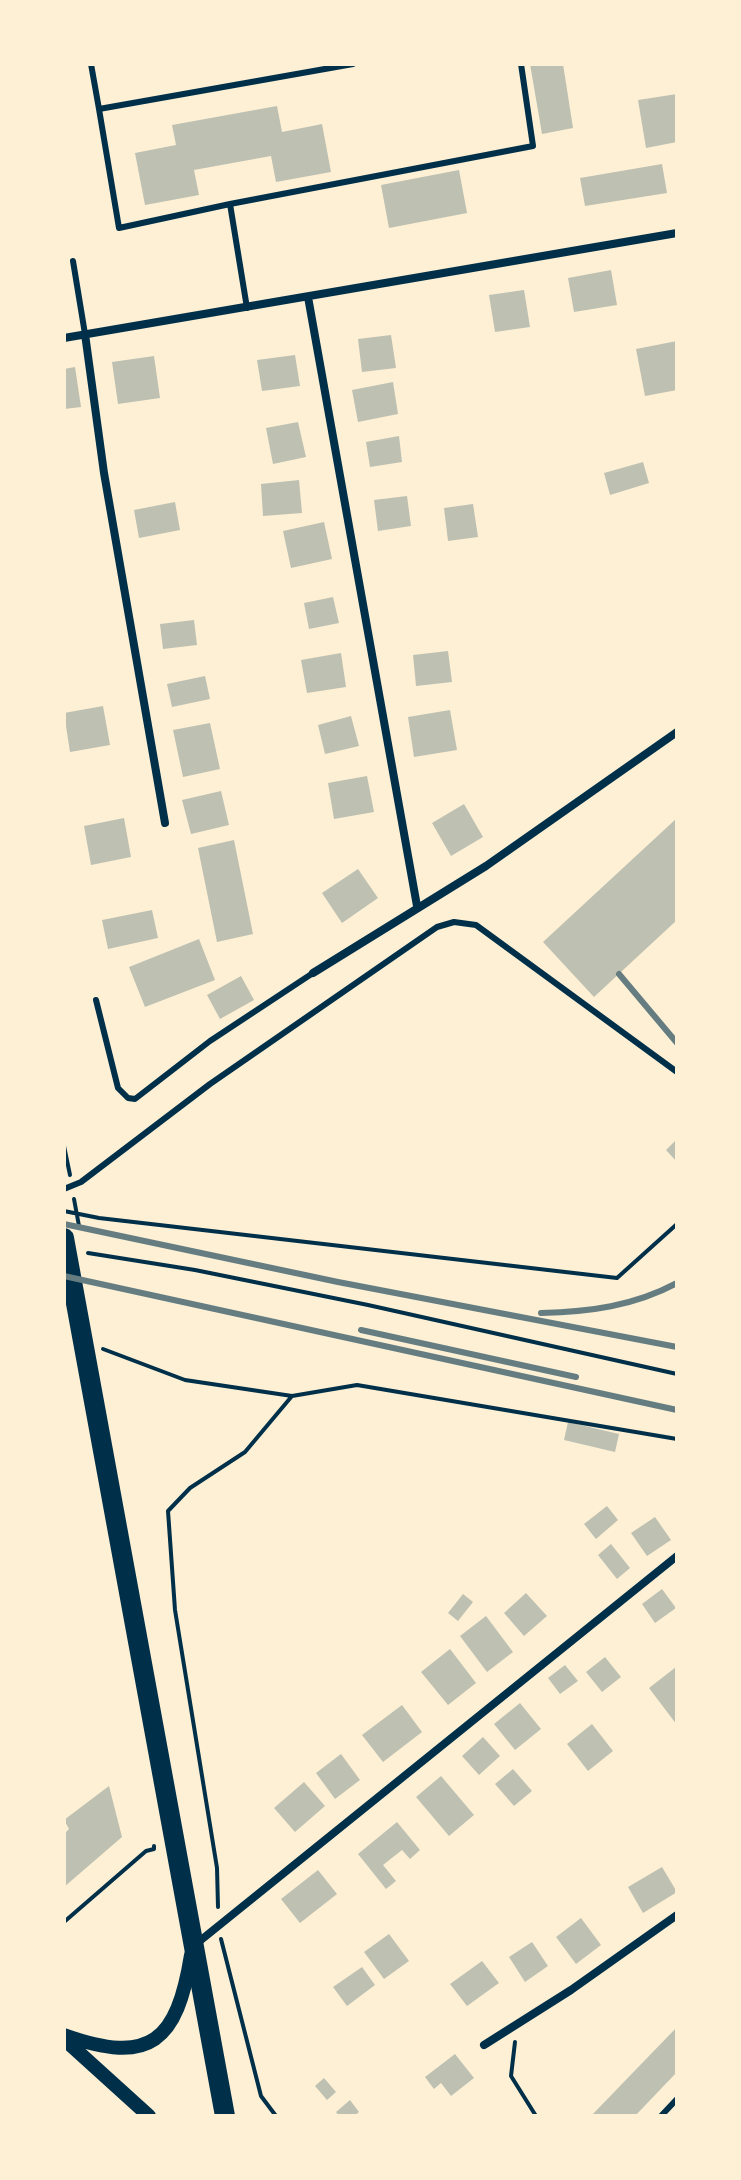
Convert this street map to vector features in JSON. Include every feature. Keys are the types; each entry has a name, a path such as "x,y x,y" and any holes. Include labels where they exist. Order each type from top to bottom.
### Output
{"main road":[{"path":"64,1238 225,2116"}],"street":[{"path":"64,338 677,233"},
{"path":"308,297 417,906"},
{"path":"85,334 104,473 165,823"},
{"path":"313,973 486,866 677,732"},
{"path":"64,2037 117,2049 149,2042 172,2025 185,1995 193,1947 677,1556"},
{"path":"484,2045 677,1915"},
{"path":"64,2037 149,2116"}],"lane":[{"path":"91,64 119,228 533,146 521,64"},
{"path":"99,109 353,64"},
{"path":"230,204 247,308"},
{"path":"73,261 85,334"},
{"path":"64,1189 81,1182 210,1084 424,935 454,922 476,925 677,1072"},
{"path":"96,1000 118,1088 128,1098 135,1099 210,1041 313,973"},
{"path":"661,2116 677,2099"}],"path":[{"path":"64,1211 99,1218 617,1278 677,1224"},
{"path":"102,1255 195,1270 368,1305 677,1374"},
{"path":"101,1348 185,1380 292,1396 357,1385 677,1439"},
{"path":"276,2116 261,2096 218,1926 217,1868 175,1610 168,1511 190,1488 245,1452 292,1396"},
{"path":"64,1922 146,1851 154,1849"},
{"path":"517,2024 511,2076 536,2116"}],"building":[{"path":"530,64 563,64 573,128 542,134"},
{"path":"677,94 677,142 646,148 638,100"},
{"path":"277,106 282,132 322,124 331,172 276,182 271,156 194,170 199,195 145,205 135,153 176,145 172,125"},
{"path":"662,164 667,193 585,206 580,178"},
{"path":"459,170 467,213 389,228 381,185"},
{"path":"611,270 617,305 574,312 568,278"},
{"path":"524,290 530,327 495,332 489,295"},
{"path":"391,335 396,368 362,372 358,339"},
{"path":"677,341 677,390 645,396 636,349"},
{"path":"295,355 300,386 262,391 257,360"},
{"path":"154,356 160,398 118,404 112,362"},
{"path":"75,367 81,407 64,409 64,369"},
{"path":"393,382 398,414 358,422 352,390"},
{"path":"298,422 306,457 273,464 266,428"},
{"path":"399,436 402,462 370,467 366,442"},
{"path":"643,462 649,483 610,495 604,473"},
{"path":"299,480 302,513 263,516 261,484"},
{"path":"407,496 411,526 378,531 374,500"},
{"path":"175,502 180,530 139,538 134,510"},
{"path":"473,504 478,537 448,541 444,508"},
{"path":"324,522 332,559 291,568 283,531"},
{"path":"333,597 339,623 309,629 304,603"},
{"path":"194,620 197,645 163,649 160,624"},
{"path":"448,651 452,682 416,686 413,655"},
{"path":"341,653 346,687 307,693 301,660"},
{"path":"205,676 210,699 172,707 167,684"},
{"path":"103,706 110,745 70,752 64,713"},
{"path":"450,710 457,750 414,757 408,717"},
{"path":"351,716 359,746 325,754 318,725"},
{"path":"210,723 220,769 183,777 173,730"},
{"path":"367,776 374,812 334,819 328,783"},
{"path":"221,791 229,825 191,834 182,800"},
{"path":"464,804 483,837 451,856 432,823"},
{"path":"124,818 131,857 91,865 84,826"},
{"path":"677,818 677,920 594,997 543,942"},
{"path":"234,840 253,934 217,942 198,848"},
{"path":"358,869 378,898 342,923 322,893"},
{"path":"152,910 158,938 108,949 102,920"},
{"path":"199,939 215,980 145,1007 129,967"},
{"path":"241,976 254,1000 220,1019 207,995"},
{"path":"677,1139 677,1162 666,1150"},
{"path":"568,1422 619,1434 615,1452 564,1440"},
{"path":"607,1506 618,1520 596,1539 584,1524"},
{"path":"655,1517 671,1540 647,1556 631,1533"},
{"path":"611,1544 630,1568 617,1579 598,1555"},
{"path":"662,1589 676,1608 655,1623 642,1604"},
{"path":"526,1593 547,1616 524,1636 504,1613"},
{"path":"463,1594 473,1602 458,1621 448,1613"},
{"path":"486,1616 513,1652 487,1672 460,1636"},
{"path":"450,1649 476,1683 448,1705 421,1672"},
{"path":"605,1657 621,1677 602,1692 586,1672"},
{"path":"565,1665 578,1681 560,1694 548,1678"},
{"path":"677,1669 677,1725 649,1688"},
{"path":"520,1703 541,1729 515,1750 494,1724"},
{"path":"402,1705 422,1732 383,1762 362,1735"},
{"path":"592,1724 613,1751 588,1771 567,1744"},
{"path":"483,1737 500,1756 479,1775 462,1756"},
{"path":"341,1754 360,1780 335,1799 316,1773"},
{"path":"513,1769 532,1791 514,1806 495,1784"},
{"path":"441,1776 474,1815 449,1836 416,1797"},
{"path":"304,1782 325,1806 295,1832 274,1808"},
{"path":"109,1786 122,1837 64,1887 64,1834 69,1829 64,1820"},
{"path":"397,1822 420,1850 410,1859 402,1850 383,1865 396,1881 386,1889 358,1854"},
{"path":"662,1867 677,1892 643,1913 628,1887"},
{"path":"318,1870 337,1894 300,1923 281,1899"},
{"path":"581,1918 601,1945 576,1964 556,1937"},
{"path":"389,1934 409,1961 384,1979 364,1952"},
{"path":"532,1942 548,1966 525,1982 509,1957"},
{"path":"482,1961 499,1983 467,2006 450,1984"},
{"path":"362,1967 375,1985 347,2006 333,1987"},
{"path":"677,2027 677,2072 635,2116 591,2116"},
{"path":"455,2054 474,2078 451,2096 441,2083 434,2089 425,2077"},
{"path":"324,2078 336,2092 327,2100 315,2086"},
{"path":"350,2100 359,2112 354,2116 339,2116 336,2112"}],"railway":[{"path":"619,974 677,1043"},
{"path":"64,1224 338,1282 677,1347"},
{"path":"64,1276 677,1410"},
{"path":"541,1313 611,1306 677,1283"},
{"path":"361,1330 576,1377"}]}
